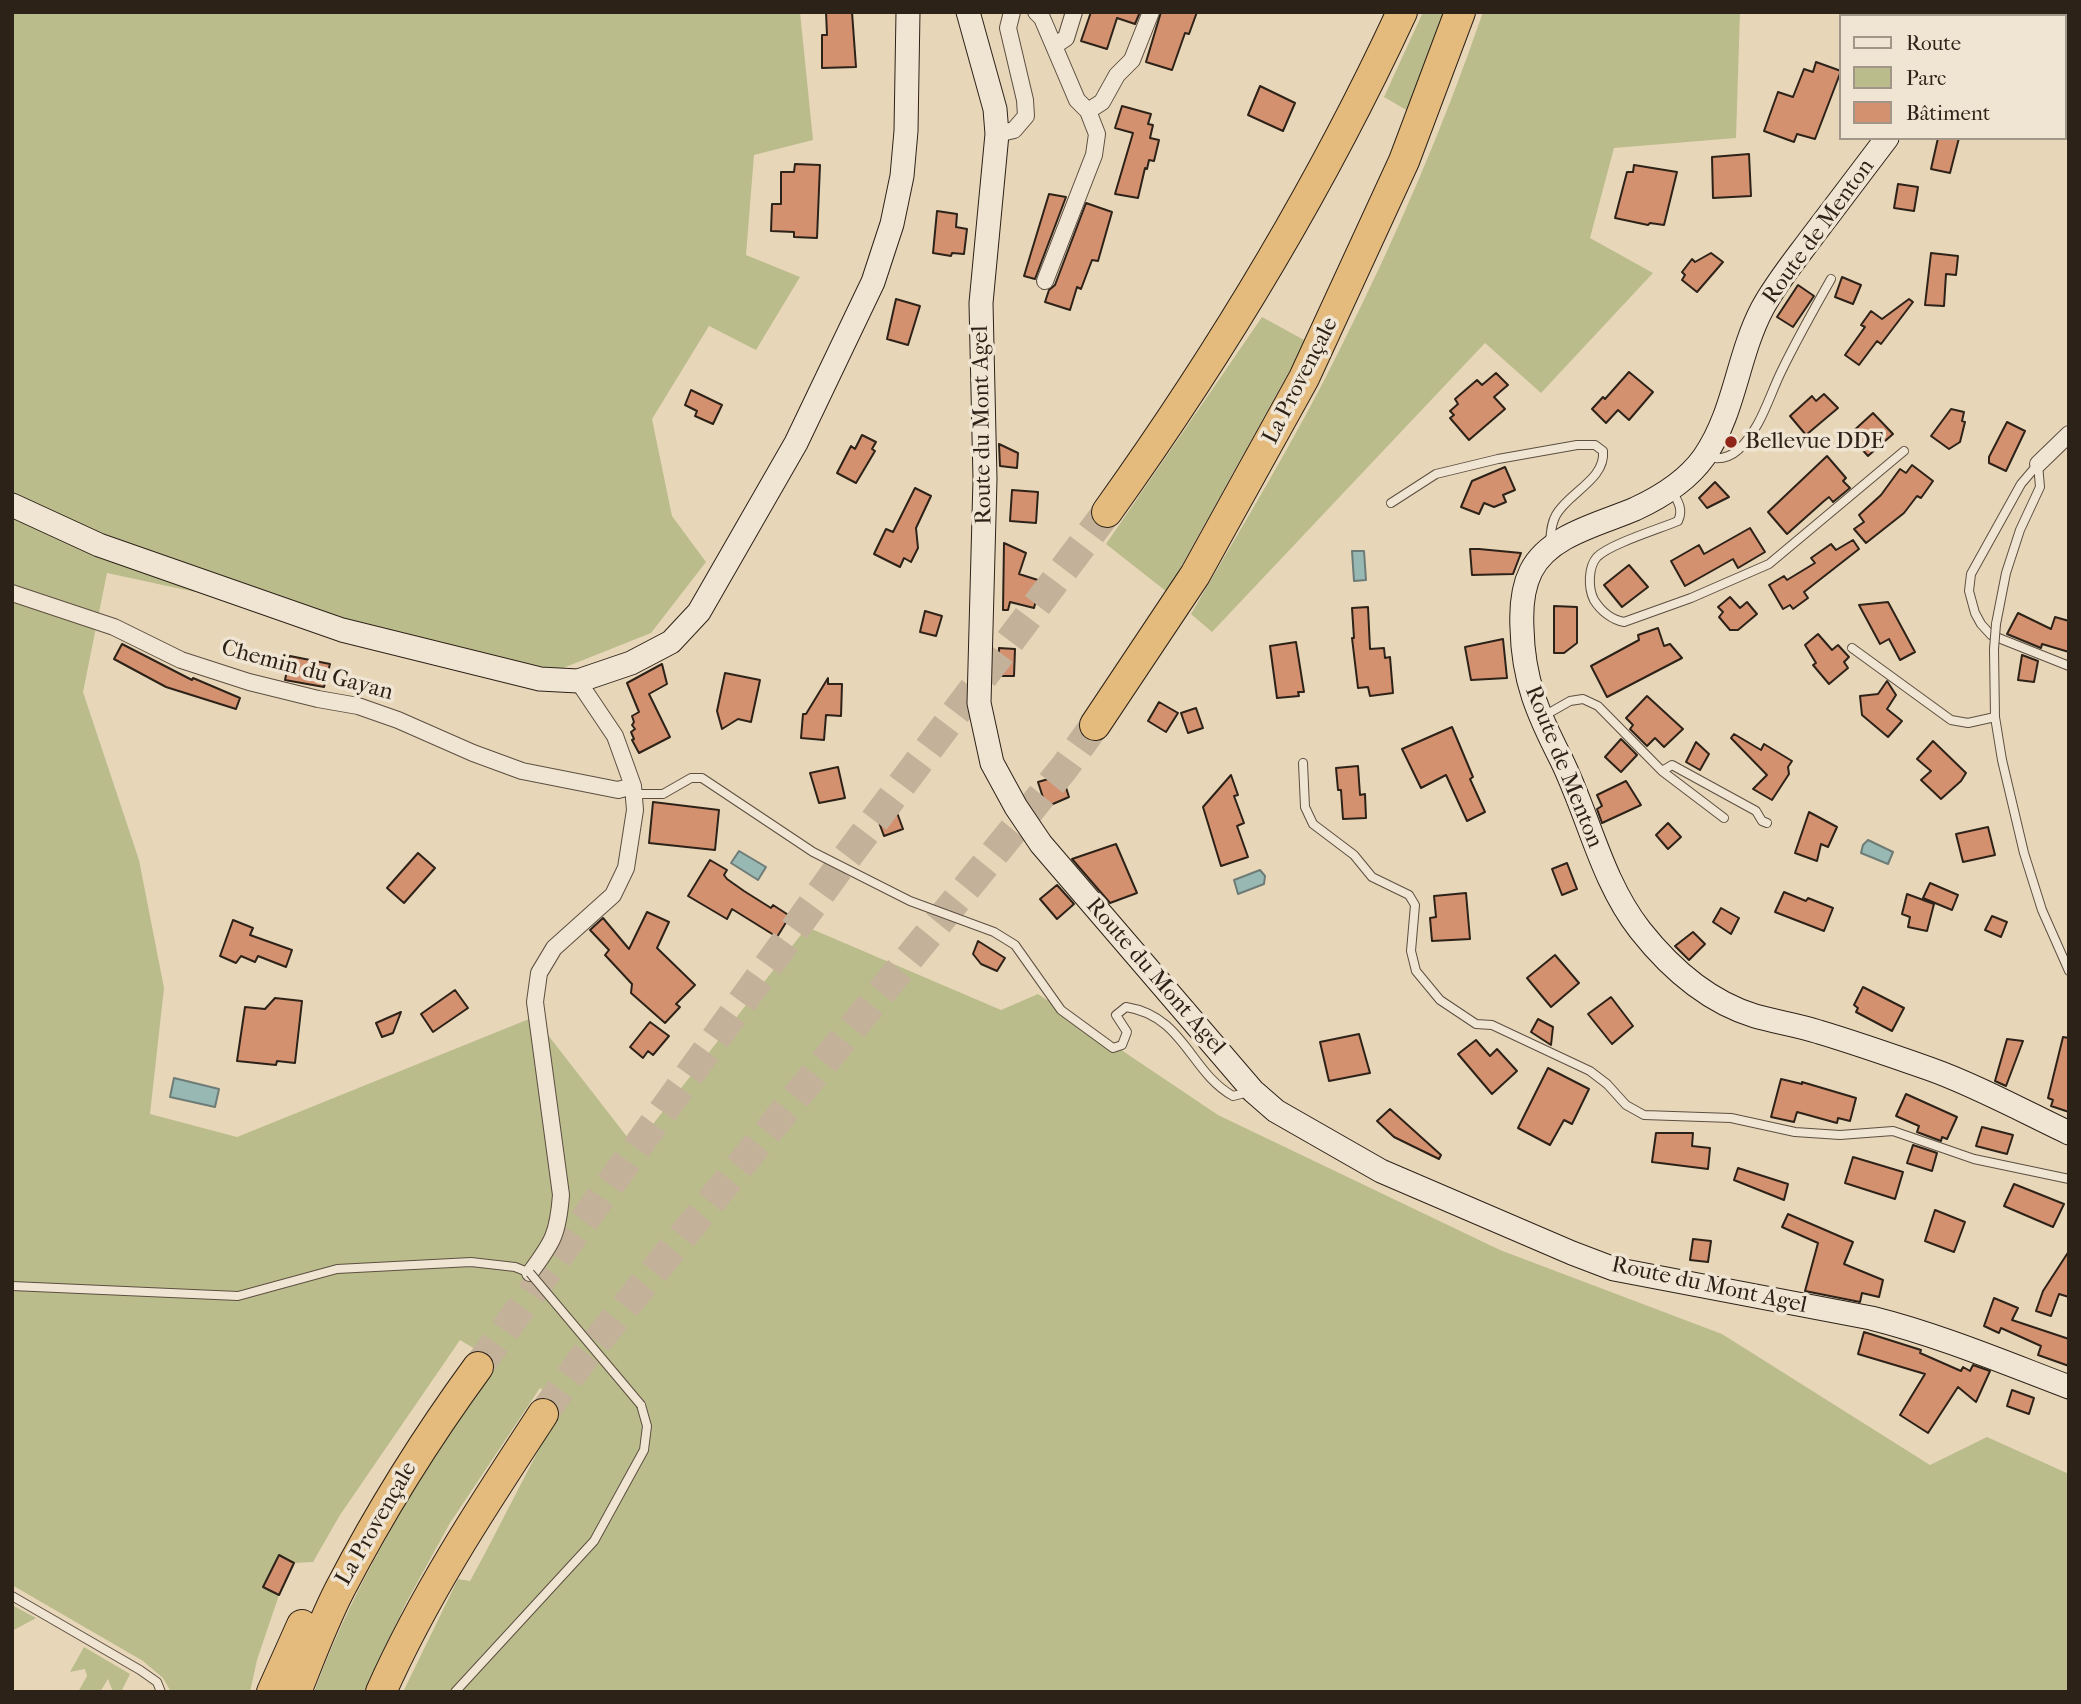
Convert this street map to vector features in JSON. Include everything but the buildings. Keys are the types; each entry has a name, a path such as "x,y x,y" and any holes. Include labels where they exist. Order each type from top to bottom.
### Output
{"highway":[{"path":"1107,512 1221,345 1273,258 1334,149 1402,12"},
{"name":"La Provençale","path":"1096,725 1195,575 1304,378 1404,161 1460,12"},
{"name":"La Provençale","path":"296,1692 339,1591 383,1511 437,1423 478,1367"},
{"path":"381,1692 442,1569 542,1414"},
{"path":"272,1692 306,1615 327,1577 349,1547 383,1511"}],"street":[{"path":"12,505 99,545 342,629 540,679 578,681 631,663 671,642 699,612 796,443 873,282 892,223 902,177 906,131 908,12"},
{"name":"Route du Mont Agel","path":"968,12 995,109 997,134 981,303 985,479 979,703 992,762 1016,807 1041,844 1253,1091 1276,1111 1381,1171 1614,1269 1871,1318 1948,1340 2069,1387"},
{"path":"997,134 1014,130 1026,116 1026,100 1007,27 1012,12"},
{"path":"1036,12 1042,18 1077,100 1088,111 1097,134 1094,155 1045,281"},
{"path":"1054,46 1066,38 1074,12"},
{"path":"1088,111 1102,102 1117,75 1132,60 1151,12"},
{"name":"Route de Menton","path":"1885,140 1775,286 1752,331 1722,427 1690,475 1639,507 1566,537 1550,548 1533,567 1524,587 1521,614 1522,657 1530,691 1570,779 1603,866 1620,901 1640,930 1684,976 1718,1001 1753,1015 1819,1031 1935,1071 2069,1133"},
{"path":"2038,464 2069,434"},
{"name":"Chemin du Gayan","path":"12,593 114,627 181,660 249,682 358,706 522,771 618,790 633,790"},
{"path":"530,1273 553,1243 559,1226 561,1195 535,1002 539,973 554,948 612,895 626,868 635,810 633,790 615,736 578,681"}],"lane":[{"path":"1705,456 1723,459 1736,452 1747,441 1761,419 1781,372 1830,279"},
{"path":"1391,503 1436,474 1498,459 1577,445 1595,445 1603,451 1604,459 1596,473 1557,513 1551,527 1550,548"},
{"path":"1671,489 1682,514 1678,521 1611,548 1599,555 1594,562 1590,588 1595,601 1614,620 1625,622 1769,564 1904,451"},
{"path":"2038,464 2040,487 2020,530 2006,573 1996,624 1995,717 2002,760 2024,853 2042,910 2069,971"},
{"path":"2038,464 2021,484 1971,574 1969,591 1975,613 1991,635 2069,666"},
{"path":"1852,648 1951,720 1968,723 1995,717"},
{"path":"1541,718 1570,701 1583,699 1598,706 1662,771 1724,818"},
{"path":"1303,763 1305,807 1313,824 1354,855 1372,877 1409,895 1415,905 1410,951 1416,971 1440,1000 1476,1024 1492,1025 1590,1071 1607,1084 1626,1105 1644,1115 1731,1118 1795,1132 1840,1135 1893,1130 1974,1159 2069,1179"},
{"path":"1662,771 1672,765 1756,811 1762,821 1767,823"},
{"path":"633,790 663,794 691,778 702,778 813,852 910,901 994,932 1015,945 1061,1010 1113,1048 1122,1045 1127,1032 1116,1015 1126,1007 1144,1010 1181,1038 1221,1089 1233,1096 1253,1091"},
{"path":"12,1286 238,1296 337,1269 471,1262 515,1267 530,1273 641,1405 648,1426 644,1450 594,1541 454,1692"},
{"path":"12,1596 140,1670 157,1682 162,1692"}],"green space":[{"path":"12,12 800,12 813,140 754,155 746,255 800,277 756,350 709,326 652,419 672,516 706,562 651,633 558,670 107,573 83,692 139,860 164,988 150,1114 237,1137 534,1017 635,1147 807,927 1001,1010 1038,994 1218,1115 1500,1250 1722,1334 1930,1465 1987,1437 2069,1474 2069,1692 403,1692 458,1579 470,1581 563,1406 540,1388 450,1523 406,1603 364,1692 314,1692 351,1605 373,1563 419,1481 495,1361 460,1340 340,1515 313,1562 294,1563 278,1556 263,1587 279,1595 257,1660 250,1692 171,1692 163,1678 143,1661 12,1585"},
{"path":"1423,12 1445,12 1408,111 1384,97"},
{"path":"1483,12 1740,12 1736,138 1614,148 1590,238 1653,273 1541,393 1485,343 1212,632 1191,614 1288,447 1362,304 1435,139"},
{"path":"1262,317 1306,341 1167,592 1106,544"},
{"path":"12,1605 36,1618 12,1631"},
{"path":"84,1647 130,1674 121,1692 113,1692 108,1679 100,1692 78,1692 87,1676 85,1669 70,1672"}],"water":[{"path":"1352,551 1364,551 1366,580 1354,581"},
{"path":"1868,840 1893,852 1888,864 1861,853"},
{"path":"739,851 766,867 758,880 731,863"},
{"path":"1260,870 1265,876 1264,884 1238,894 1234,880"},
{"path":"174,1078 219,1089 215,1107 170,1097"}],"tunnel":[{"path":"478,1367 841,865 1107,512"},
{"path":"543,1414 585,1356 1064,768 1095,725"}],"place":[{"name":"Bellevue DDE","path":"1731,442"}]}
